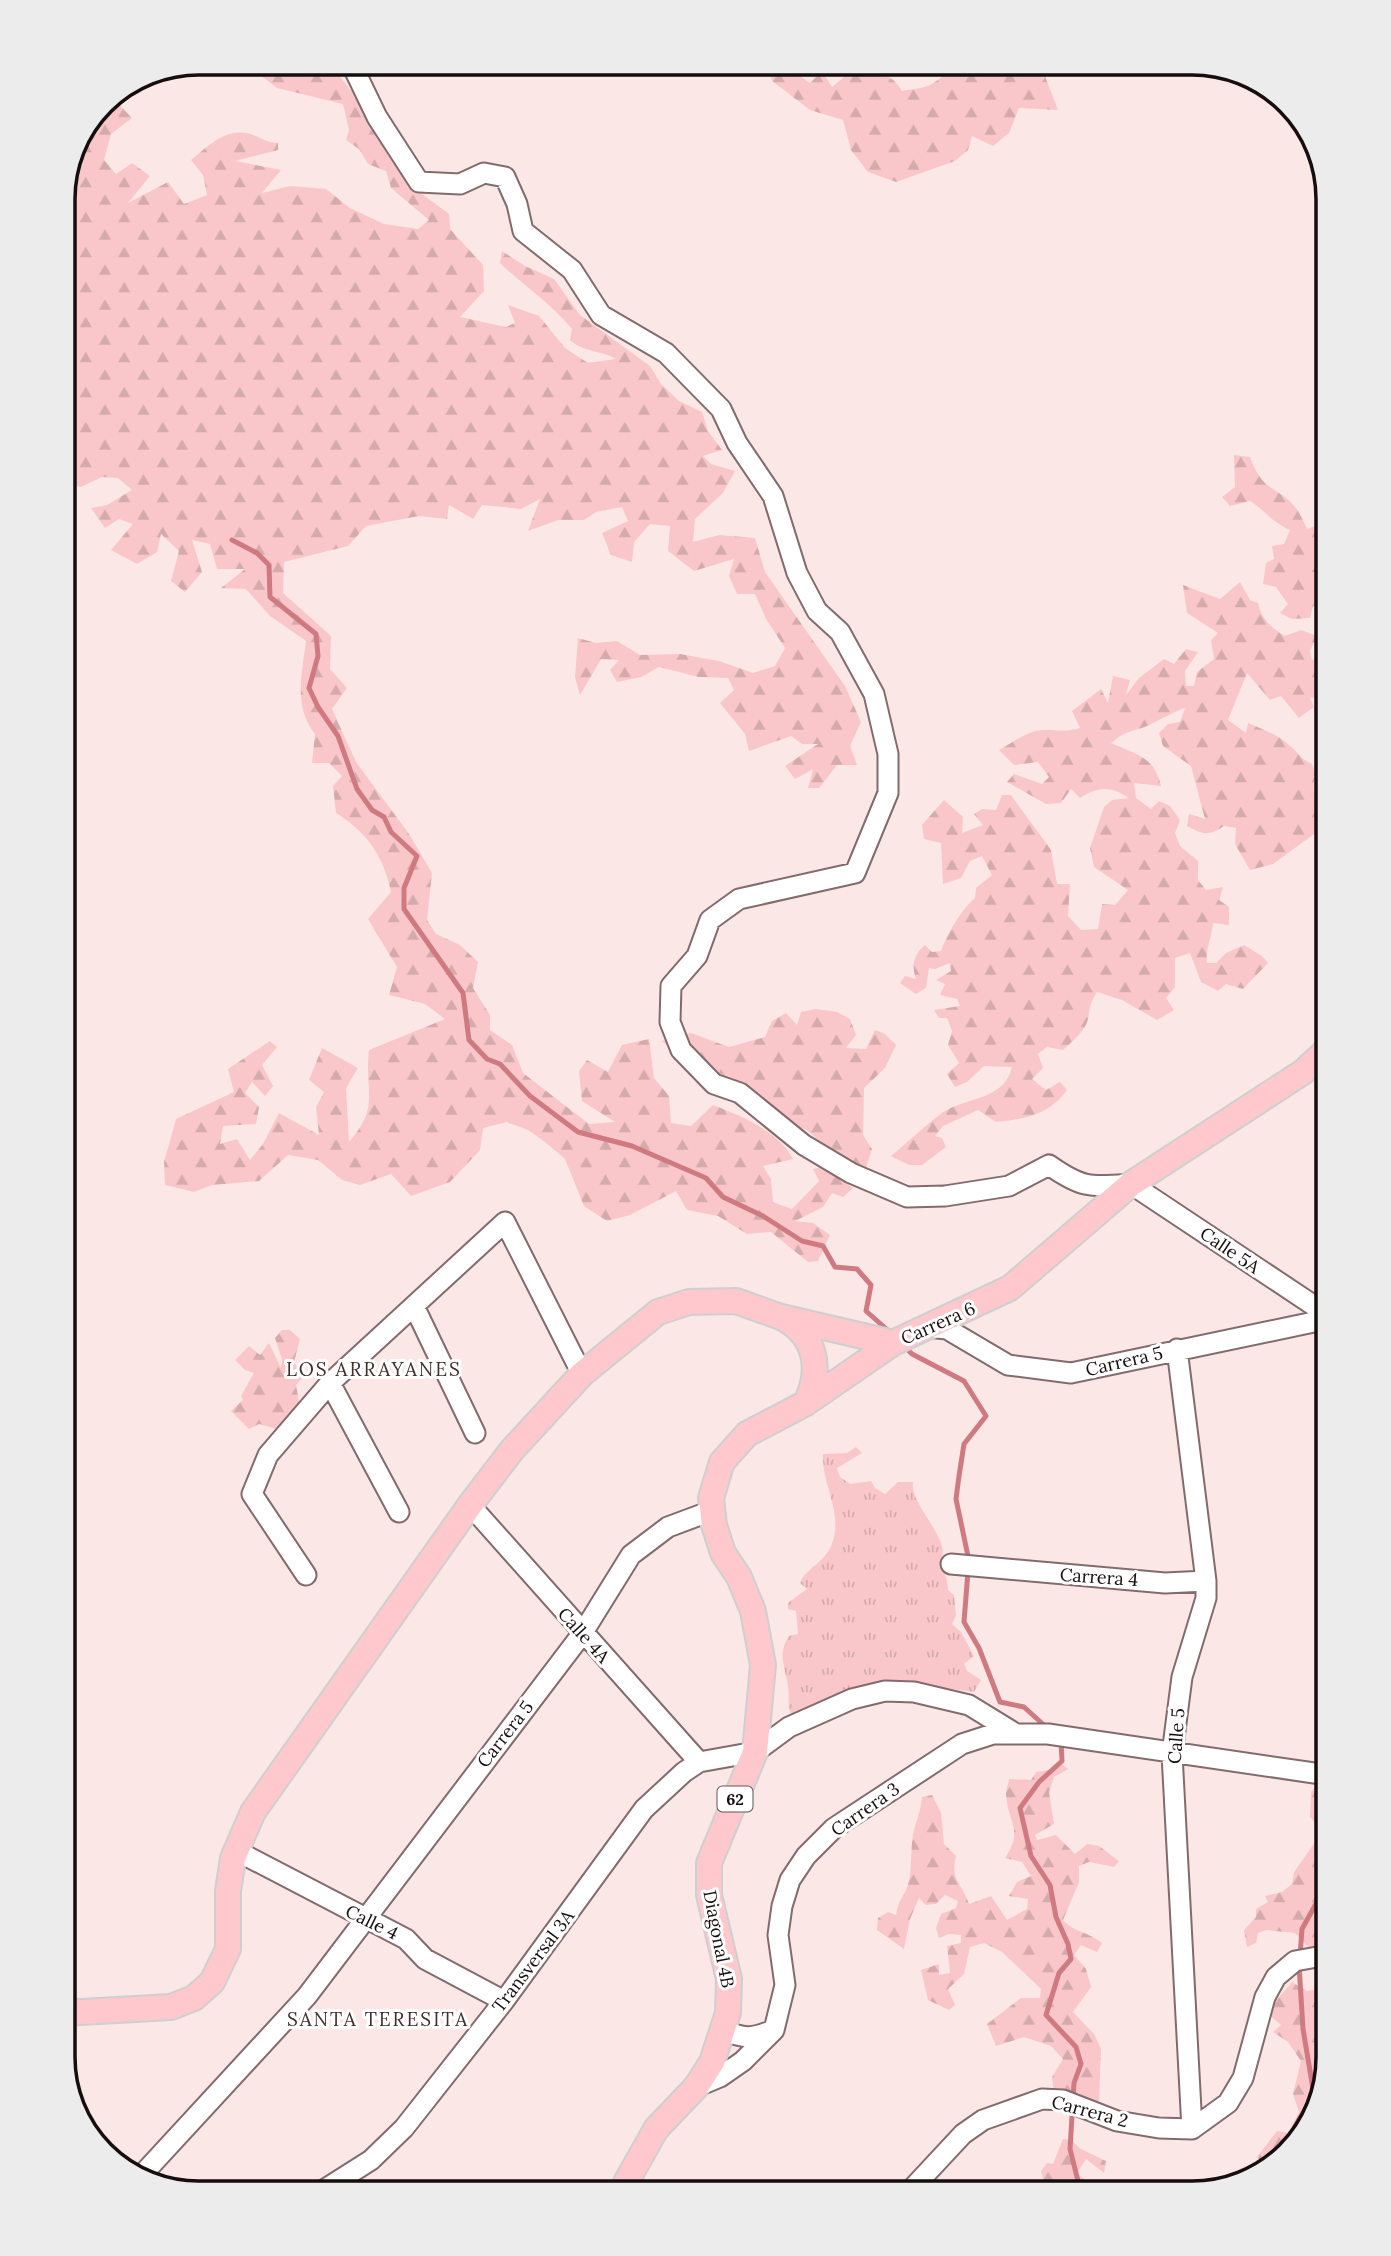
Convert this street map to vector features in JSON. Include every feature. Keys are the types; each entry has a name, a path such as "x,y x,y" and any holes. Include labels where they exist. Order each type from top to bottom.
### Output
{"main road":[{"name":"Carrera 6","path":"75,2012 171,2007 204,1991 219,1972 228,1949 228,1891 235,1850 253,1811 512,1450 582,1374 658,1312 704,1300 728,1300 752,1305 781,1317 893,1343 1010,1288 1131,1184 1303,1072 1316,1060"},
{"path":"781,1317 797,1327 813,1352 815,1380 806,1403"},
{"path":"806,1403 893,1343"},
{"name":"62","path":"711,1511 713,1486 729,1451 757,1427 806,1403"},
{"name":"Diagonal 4B","path":"696,2087 712,2062 725,2030 729,1979 709,1895 709,1863 755,1752 763,1683 758,1628 747,1593 720,1546 711,1511"},
{"name":"62","path":"627,2180 656,2129 696,2087"}],"street":[{"path":"357,75 377,117 419,183 460,184 484,173 505,177 517,204 523,231 572,270 601,315 666,353 721,409 737,443 773,496 797,573 817,611 840,632 874,694 888,754 888,793 855,873 738,899 710,920 696,956 671,986 670,1022 681,1050 714,1084 740,1093 804,1145 851,1172 907,1197 946,1196 1009,1186 1049,1165 1074,1182 1094,1187 1131,1184"},
{"name":"Calle 5A","path":"1131,1184 1316,1309"},
{"path":"306,1575 252,1494 268,1455 330,1383 505,1222 582,1374"},
{"path":"414,1306 475,1433"},
{"name":"Carrera 5","path":"927,1327 947,1329 1008,1365 1071,1373 1316,1320"},
{"name":"Calle 5","path":"1177,1349 1206,1581 1206,1598 1182,1677 1172,1755 1192,2129"},
{"path":"330,1383 399,1512"},
{"name":"Calle 4A","path":"470,1505 582,1634 699,1762"},
{"name":"Carrera 5","path":"147,2169 307,1996 582,1634 636,1550 668,1527 711,1511"},
{"name":"Carrera 4","path":"951,1564 1165,1583 1206,1581"},
{"path":"755,1752 789,1727 852,1699 884,1691 914,1692 969,1705 1013,1732"},
{"name":"Carrera 3","path":"774,2030 785,1984 778,1935 782,1906 790,1880 806,1856 834,1828 948,1751 977,1737 1013,1732 1048,1734 1172,1755 1316,1773"},
{"name":"Transversal 3A","path":"339,2180 371,2160 404,2128 504,2001 644,1809 669,1782 699,1762 755,1752"},
{"name":"Calle 4","path":"235,1850 363,1919 406,1939 425,1959 504,2001"},
{"path":"1192,2129 1228,2103 1243,2078 1265,1997 1282,1971 1294,1961 1316,1956"},
{"path":"725,2030 740,2038 774,2030"},
{"path":"696,2087 732,2069 755,2051 774,2030"},
{"name":"Carrera 2","path":"919,2181 963,2134 983,2120 1030,2102 1063,2100 1117,2121 1159,2128 1192,2129"}],"green space":[{"path":"260,75 339,75 361,103 414,188 449,214 450,229 483,265 484,291 460,317 506,327 515,323 508,305 539,316 565,348 588,363 616,359 580,347 570,340 572,329 564,320 500,263 502,251 525,266 554,279 580,315 650,366 661,384 679,401 702,412 708,431 722,450 703,456 711,464 735,471 723,493 695,519 693,542 719,535 755,538 765,572 845,686 861,722 850,746 857,765 837,765 819,788 808,788 813,769 795,779 785,766 818,744 802,744 791,736 749,751 745,734 720,703 734,690 728,678 699,677 659,667 641,677 617,682 610,670 619,660 601,659 580,695 575,677 578,638 596,643 617,641 640,655 680,654 719,661 753,673 775,666 785,648 766,619 755,594 737,594 729,576 734,559 694,571 668,551 670,526 650,524 634,542 632,562 611,555 602,533 628,521 622,507 596,512 584,520 558,520 528,531 540,499 521,509 482,505 473,519 449,505 447,519 419,516 366,526 348,546 284,562 283,593 331,636 330,669 347,688 332,709 356,762 409,834 432,873 427,920 436,934 460,945 478,962 473,988 490,1015 490,1030 512,1045 523,1073 589,1124 615,1122 582,1101 579,1071 587,1060 608,1072 622,1045 649,1039 654,1078 669,1096 671,1123 691,1126 713,1105 758,1126 786,1149 793,1159 763,1166 771,1179 773,1202 792,1209 819,1181 813,1169 822,1167 853,1188 843,1197 832,1193 823,1207 795,1221 813,1223 830,1235 818,1261 808,1262 771,1232 747,1234 718,1216 687,1210 676,1191 630,1215 607,1221 584,1206 565,1159 528,1130 507,1122 483,1128 480,1150 450,1182 411,1196 391,1174 360,1185 342,1180 318,1160 288,1155 259,1181 212,1185 194,1192 165,1185 164,1162 176,1119 234,1092 228,1069 270,1041 277,1047 262,1065 273,1086 265,1096 252,1082 245,1093 259,1107 256,1124 223,1126 220,1144 237,1139 250,1160 263,1144 279,1113 319,1135 316,1107 324,1092 309,1080 322,1048 358,1068 346,1088 349,1142 359,1129 368,1108 369,1050 445,1019 425,1004 389,995 397,967 368,919 391,892 388,879 379,857 365,837 336,813 333,786 342,776 329,763 312,763 315,734 308,723 301,701 306,641 270,616 246,589 221,588 245,569 217,569 210,544 192,540 202,572 185,592 171,581 179,551 161,534 157,552 137,564 111,550 133,524 119,519 105,528 91,508 107,505 132,490 118,478 102,477 81,487 76,486 76,183 88,144 101,124 119,105 132,118 111,134 104,160 116,174 132,163 150,176 128,203 168,182 184,204 207,195 203,175 191,160 216,140 238,132 278,143 278,150 235,161 281,170 262,193 290,186 326,189 350,208 384,224 418,229 429,220 391,188 386,171 368,164 359,149 346,140 349,130 343,104 277,88"},
{"path":"771,76 799,76 810,83 817,76 825,76 832,87 843,76 886,76 895,81 902,91 930,85 942,76 1045,76 1058,110 1019,108 1009,133 993,146 972,136 968,150 955,161 896,182 868,172 851,150 843,120 810,110 772,81"},
{"path":"1234,455 1250,457 1260,477 1296,508 1307,529 1316,526 1316,606 1313,606 1310,618 1292,619 1280,613 1288,604 1276,587 1263,584 1266,563 1274,559 1272,546 1284,544 1290,530 1250,501 1230,506 1222,497 1235,487"},
{"path":"1240,582 1250,600 1258,603 1264,618 1275,630 1285,636 1301,630 1316,636 1310,651 1312,660 1316,659 1316,698 1310,698 1314,707 1299,718 1281,696 1270,700 1247,673 1228,720 1246,733 1248,723 1276,735 1312,764 1316,774 1316,833 1273,864 1250,870 1235,844 1236,828 1224,826 1206,833 1187,826 1189,814 1205,819 1191,766 1163,746 1159,733 1168,724 1180,722 1185,708 1123,735 1111,743 1143,758 1154,768 1161,786 1134,783 1136,798 1151,809 1159,801 1170,806 1180,820 1175,833 1180,846 1198,861 1198,880 1206,890 1223,887 1219,900 1229,907 1229,925 1213,923 1207,963 1216,963 1226,953 1244,945 1268,963 1243,989 1226,984 1218,991 1201,982 1190,953 1175,958 1175,987 1166,998 1174,1010 1157,1020 1122,1000 1097,992 1091,1003 1087,1023 1078,1036 1063,1050 1047,1047 1038,1054 1043,1068 1032,1079 1046,1090 1060,1082 1067,1090 1052,1105 1036,1114 996,1122 978,1110 943,1126 935,1136 942,1138 946,1147 922,1165 909,1165 891,1156 942,1113 993,1092 1008,1078 1012,1067 984,1066 967,1082 955,1087 947,1074 959,1063 948,1045 952,1031 947,1018 939,1018 934,1010 960,1006 957,999 940,995 945,984 936,980 951,971 950,963 935,969 929,968 926,988 916,994 900,983 905,976 916,979 915,960 925,945 932,952 941,951 955,922 975,898 976,888 992,875 982,856 970,861 961,878 943,884 941,843 924,839 922,825 944,800 963,817 962,833 983,825 974,814 982,809 996,810 1002,795 1011,795 1051,850 1057,884 1070,884 1068,916 1081,930 1098,929 1102,904 1115,905 1128,890 1094,867 1090,848 1104,807 1112,800 1129,798 1116,791 1104,789 1080,798 1071,789 1061,803 1046,804 1007,782 1014,774 1042,784 1049,777 1038,762 1014,765 999,750 1040,730 1080,728 1072,711 1101,689 1108,703 1113,676 1130,680 1126,695 1139,678 1164,659 1174,664 1186,649 1198,652 1185,671 1186,686 1194,686 1197,672 1214,659 1211,640 1218,633 1187,613 1183,585 1220,599"},
{"path":"816,1009 837,1012 850,1019 856,1035 846,1048 866,1049 875,1030 885,1034 896,1045 885,1068 864,1088 863,1135 872,1149 866,1168 852,1170 807,1130 792,1125 680,1057 662,1041 691,1033 729,1047 765,1037 772,1021 786,1013 797,1025 801,1012"},
{"path":"282,1330 290,1330 300,1339 294,1362 303,1377 296,1385 301,1413 280,1430 259,1424 249,1429 231,1411 243,1400 241,1396 254,1373 245,1370 235,1360 249,1346 260,1355 269,1343 281,1368 282,1360 275,1338"},
{"path":"856,1447 862,1453 837,1468 840,1477 850,1484 871,1481 875,1488 885,1494 898,1482 913,1482 915,1497 942,1546 942,1563 948,1590 954,1595 956,1616 952,1624 961,1632 974,1656 964,1664 967,1671 981,1680 974,1692 899,1682 794,1720 789,1707 783,1649 789,1636 798,1634 796,1611 788,1609 788,1603 807,1589 800,1583 806,1573 828,1552 835,1534 834,1511 825,1477 823,1454 847,1453"},
{"path":"1062,1764 1068,1769 1054,1777 1049,1792 1054,1824 1035,1835 1037,1840 1056,1835 1075,1854 1087,1844 1099,1846 1119,1861 1114,1867 1089,1862 1079,1866 1079,1882 1063,1920 1072,1928 1102,1943 1097,1952 1081,1945 1074,1955 1086,1969 1091,1987 1073,2012 1094,2034 1101,2049 1099,2103 1072,2098 1067,2091 1054,2094 1052,2077 1063,2059 1051,2046 1024,2037 996,2046 987,2024 1021,1998 1040,1998 1041,1989 1002,1952 984,1943 970,1947 964,1974 948,1989 955,2005 949,2010 928,2000 921,1970 939,1964 939,1975 950,1973 947,1946 961,1943 961,1935 949,1934 939,1938 936,1928 941,1914 956,1908 958,1901 945,1895 936,1904 926,1905 919,1898 910,1919 904,1949 877,1930 878,1918 888,1912 896,1915 908,1884 913,1835 922,1797 932,1795 941,1813 944,1844 956,1856 956,1877 969,1904 991,1896 1007,1920 1027,1909 1028,1899 1009,1896 1017,1882 1031,1876 1022,1862 1005,1858 1011,1848 1014,1833 1007,1805 1009,1779 1031,1780 1036,1772 1056,1769"},
{"path":"1316,1786 1316,1823 1310,1817 1311,1792"},
{"path":"1316,1841 1316,1947 1310,1949 1295,1933 1266,1930 1258,1933 1256,1943 1247,1947 1244,1930 1256,1917 1256,1909 1268,1902 1265,1896 1282,1892 1292,1884 1294,1872"},
{"path":"1292,1982 1307,1991 1316,1989 1315,2073 1309,2097 1295,2126 1285,2138 1273,2150 1260,2161 1257,2157 1277,2131 1289,2133 1299,2112 1293,2094 1301,2061 1288,2042 1273,2032 1281,2025 1269,2015 1274,2003"},
{"path":"1063,2139 1072,2140 1079,2148 1106,2161 1104,2173 1086,2159 1077,2173 1086,2181 1044,2181 1041,2171 1047,2163 1053,2164"}],"waterway":[{"path":"232,540 257,553 269,565 270,597 316,634 318,656 309,688 318,707 338,736 357,789 372,810 384,817 391,832 417,856 404,888 404,909 463,993 469,1040 487,1059 500,1064 530,1096 578,1132 632,1146 706,1178 723,1197 763,1216 802,1241 823,1246 835,1267 857,1269 871,1285 866,1311 892,1334"},
{"path":"904,1346 912,1354 964,1381 986,1416 964,1444 956,1499 969,1561"},
{"path":"968,1571 964,1622 979,1648 1000,1702 1024,1707 1046,1727"},
{"path":"1061,1741 1062,1761 1039,1782 1020,1808 1031,1856 1050,1885 1056,1917 1068,1944 1071,1959 1059,1973 1046,2015 1076,2047 1081,2064 1074,2083 1070,2149 1078,2181"},
{"path":"1300,1956 1302,1929 1316,1904"},
{"path":"1299,1965 1303,2029 1312,2084"}],"district":[{"name":"LOS ARRAYANES","path":"374,1369"},
{"name":"SANTA TERESITA","path":"378,2019"}]}
